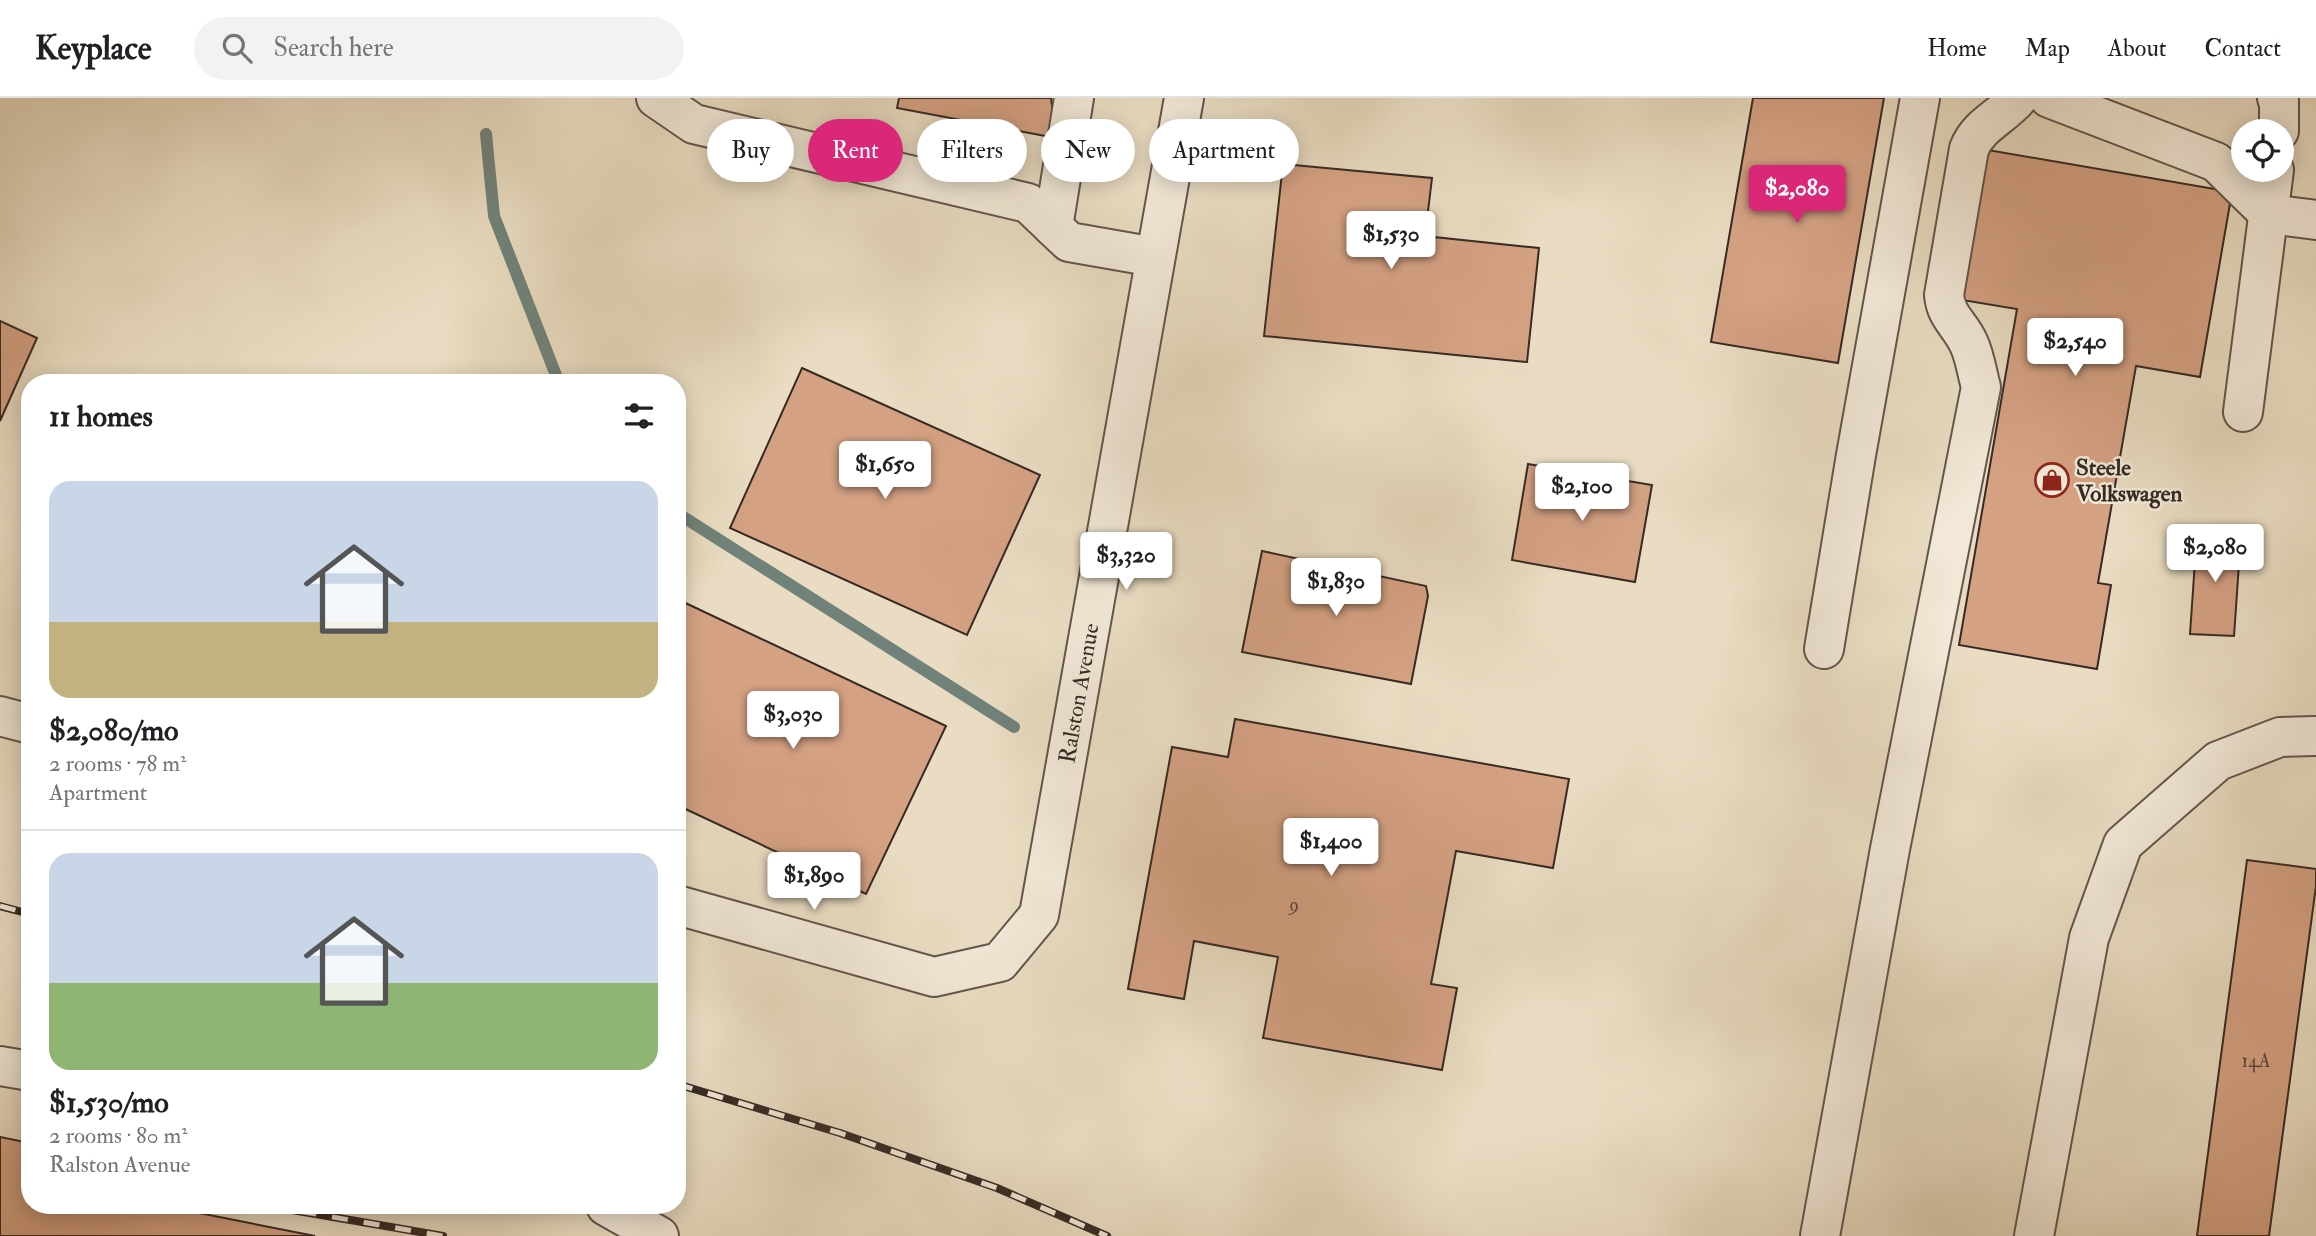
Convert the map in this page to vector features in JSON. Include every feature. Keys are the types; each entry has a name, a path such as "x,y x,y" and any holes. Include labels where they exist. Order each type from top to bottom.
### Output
{"street":[{"path":"656,98 694,124 1028,203 1069,242 1155,257"},
{"path":"1053,227 1074,98"},
{"name":"Ralston Avenue","path":"686,908 934,977 1000,962 1039,915 1184,98"},
{"path":"1824,649 1920,98"},
{"path":"1820,1236 1890,849 1980,387 1971,347 1964,333 1945,309 1944,295 1969,149 1975,135 2006,112 2018,98"},
{"path":"2049,98 2216,162 2269,214 2316,220"},
{"path":"2277,98 2279,119"},
{"path":"2243,412 2273,182"},
{"path":"0,716 21,722"},
{"path":"2035,1236 2089,938 2123,844 2218,761 2280,737 2316,736"},
{"path":"0,1066 21,1070"},
{"path":"620,1214 659,1236"}],"building":[{"path":"899,98 1051,98 1054,119 1041,119 1041,135 1027,133 1027,119 955,119 897,108"},
{"path":"1753,98 1884,98 1838,363 1711,342"},
{"name":"Steele Volkswagen","path":"1988,150 2232,192 2200,377 2136,366 2098,583 2111,585 2097,669 1959,645 2017,309 1962,300"},
{"path":"1299,166 1432,178 1425,236 1539,248 1527,362 1264,336 1281,182 1299,182"},
{"path":"0,321 37,338 0,421"},
{"path":"802,368 1040,475 967,635 730,528"},
{"path":"1528,464 1652,485 1635,582 1512,560"},
{"path":"2197,532 2241,535 2234,636 2190,634"},
{"path":"1262,551 1426,586 1428,596 1411,684 1242,652"},
{"path":"686,603 946,726 866,894 686,809"},
{"path":"1235,719 1569,779 1553,868 1456,851 1431,984 1457,988 1442,1070 1263,1038 1278,957 1194,941 1184,999 1128,989 1172,747 1228,757"},
{"path":"2247,860 2316,869 2316,886 2269,1236 2197,1236"},
{"path":"0,1137 21,1141 21,1214 204,1214 315,1236 0,1236"}],"waterway":[{"path":"486,134 494,216 555,374"},
{"path":"686,519 1014,727"}],"railway":[{"path":"0,906 21,912"},
{"path":"686,1087 840,1133 997,1188 1107,1236"},
{"path":"315,1214 443,1236"}],"place":[{"name":"Steele Volkswagen","path":"2052,480"}]}
